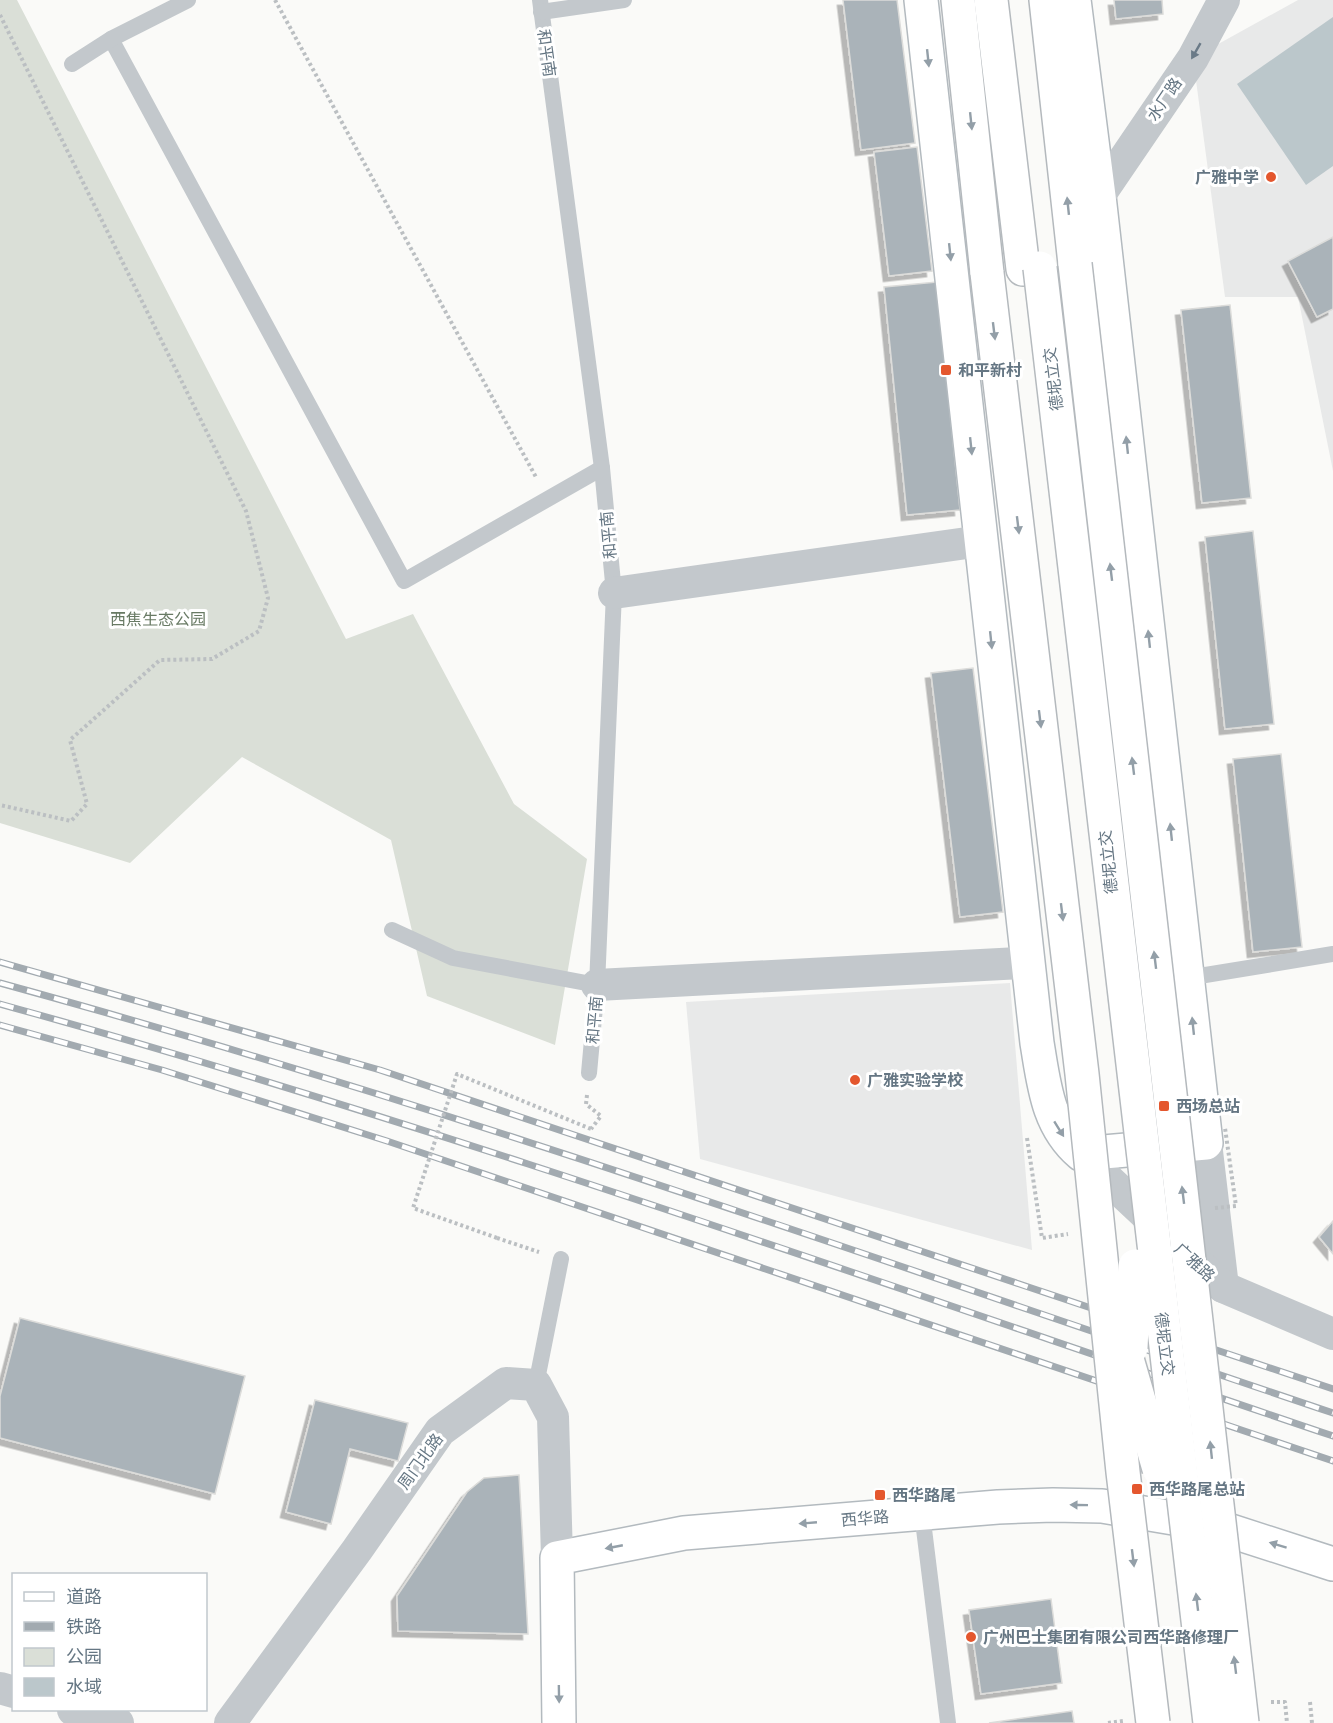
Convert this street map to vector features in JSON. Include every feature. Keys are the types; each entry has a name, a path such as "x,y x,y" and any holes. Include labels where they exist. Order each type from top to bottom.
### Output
{"main road":[{"path":"921,0 1026,958 1047,1099 1060,1132 1081,1154 1215,1135 1187,978 1099,196 1074,0"},
{"path":"958,0 987,273 1082,1074 1123,1472 1140,1722"},
{"name":"德坭立交","path":"991,0 1031,268 1169,1468 1188,1723"},
{"name":"德坭立交","path":"1011,0 1031,268 1135,1266 1210,1723"},
{"name":"德坭立交","path":"1046,0 1192,1274 1253,1713"},
{"path":"1123,1472 1135,1266"},
{"path":"1102,1270 1130,1367 1169,1468"},
{"path":"1169,1468 1192,1274"},
{"name":"西华路","path":"557,1558 684,1533 922,1513 1031,1506 1102,1506 1209,1524 1333,1564"},
{"path":"557,1558 560,1723"}],"street":[{"name":"水厂路","path":"1099,196 1193,58 1224,0"},
{"path":"614,593 981,541"},
{"path":"597,985 1020,963 1026,958"},
{"path":"1215,1135 1223,1287"},
{"name":"广雅路","path":"1081,1154 1223,1287 1333,1334"},
{"name":"周门北路","path":"230,1723 357,1550 440,1431 506,1383 536,1385"},
{"path":"536,1385 553,1417 557,1558"},
{"path":"76,1711 118,1723"}],"lane":[{"path":"72,64 111,39 188,0"},
{"path":"541,6 624,0"},
{"name":"和平南","path":"541,6 602,468 614,593 597,985 589,1073"},
{"path":"111,39 404,581 602,468"},
{"path":"392,930 453,958 597,985"},
{"path":"1187,978 1333,954"},
{"path":"536,1385 561,1259"},
{"path":"922,1513 948,1723"}],"path":[{"path":"275,0 549,500"},
{"path":"0,15 246,511 268,597 259,631 212,659 160,660 70,740 87,804 71,822 0,805"},
{"path":"561,1259 413,1208 457,1074 591,1129 601,1116 586,1104 589,1073"},
{"path":"1027,1132 1042,1238 1075,1233"},
{"path":"1208,1208 1236,1206 1215,1135"},
{"path":"1253,1713 1285,1702 1287,1723"},
{"path":"1310,1702 1312,1723"},
{"path":"1108,1723 1140,1722"}],"shaded area":[{"name":"广雅中学","path":"1298,0 1333,0 1333,471 1298,297 1225,297 1193,58"},
{"name":"广雅实验学校","path":"1010,983 1032,1250 700,1159 686,1002"}],"green space":[{"name":"西焦生态公园","path":"0,0 17,0 346,639 413,614 514,804 587,859 555,1045 427,996 391,840 242,757 130,863 0,823"}],"water":[{"path":"1333,17 1333,166 1306,185 1237,84"}],"building":[{"path":"843,0 897,0 915,143 861,150"},
{"path":"1114,0 1162,0 1163,14 1116,19"},
{"path":"917,147 932,271 889,276 874,152"},
{"path":"1333,237 1333,309 1317,317 1288,261"},
{"path":"937,282 960,510 907,515 884,287"},
{"path":"1230,305 1251,498 1202,503 1181,310"},
{"path":"1253,531 1274,724 1225,729 1205,537"},
{"path":"973,668 1003,912 960,917 931,673"},
{"path":"1281,754 1302,947 1253,952 1233,759"},
{"path":"1333,1221 1333,1254 1319,1237"},
{"path":"20,1318 245,1376 215,1494 0,1438 0,1396"},
{"path":"315,1400 408,1423 398,1461 350,1449 331,1524 286,1512"},
{"path":"519,1475 528,1634 398,1631 397,1596 467,1492 484,1478"},
{"path":"1051,1599 1062,1683 981,1694 969,1610"},
{"path":"1072,1711 1074,1723 989,1723"}],"railway":[{"path":"0,962 380,1070 1333,1389"},
{"path":"0,983 336,1081 503,1134 1333,1413"},
{"path":"0,1004 168,1052 503,1156 1333,1436"},
{"path":"0,1025 162,1070 387,1141 1333,1461"}],"place":[{"name":"广雅中学","path":"1271,177"},
{"name":"和平新村","path":"946,370"},
{"name":"广雅实验学校","path":"855,1080"},
{"name":"西场总站","path":"1164,1106"},
{"name":"西华路尾总站","path":"1137,1489"},
{"name":"西华路尾","path":"880,1495"},
{"name":"广州巴士集团有限公司西华路修理厂","path":"971,1637"}]}
